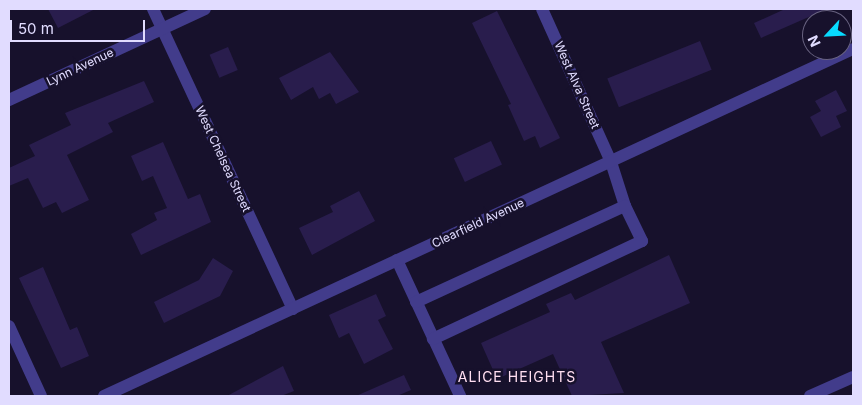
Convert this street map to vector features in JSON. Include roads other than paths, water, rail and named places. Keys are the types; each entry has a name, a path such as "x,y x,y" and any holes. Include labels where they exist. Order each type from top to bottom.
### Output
{"street":[{"name":"West Chelsea Street","path":"153,9 293,309"},
{"name":"Lynn Avenue","path":"9,100 205,9"},
{"name":"West Alva Street","path":"434,339 642,241 625,206 611,162 542,9"},
{"name":"Clearfield Avenue","path":"104,396 853,49"},
{"path":"416,302 625,206"},
{"path":"397,260 460,396"},
{"path":"9,326 41,396"},
{"path":"810,396 853,377"}],"district":[{"name":"ALICE HEIGHTS","path":"517,377"}]}
